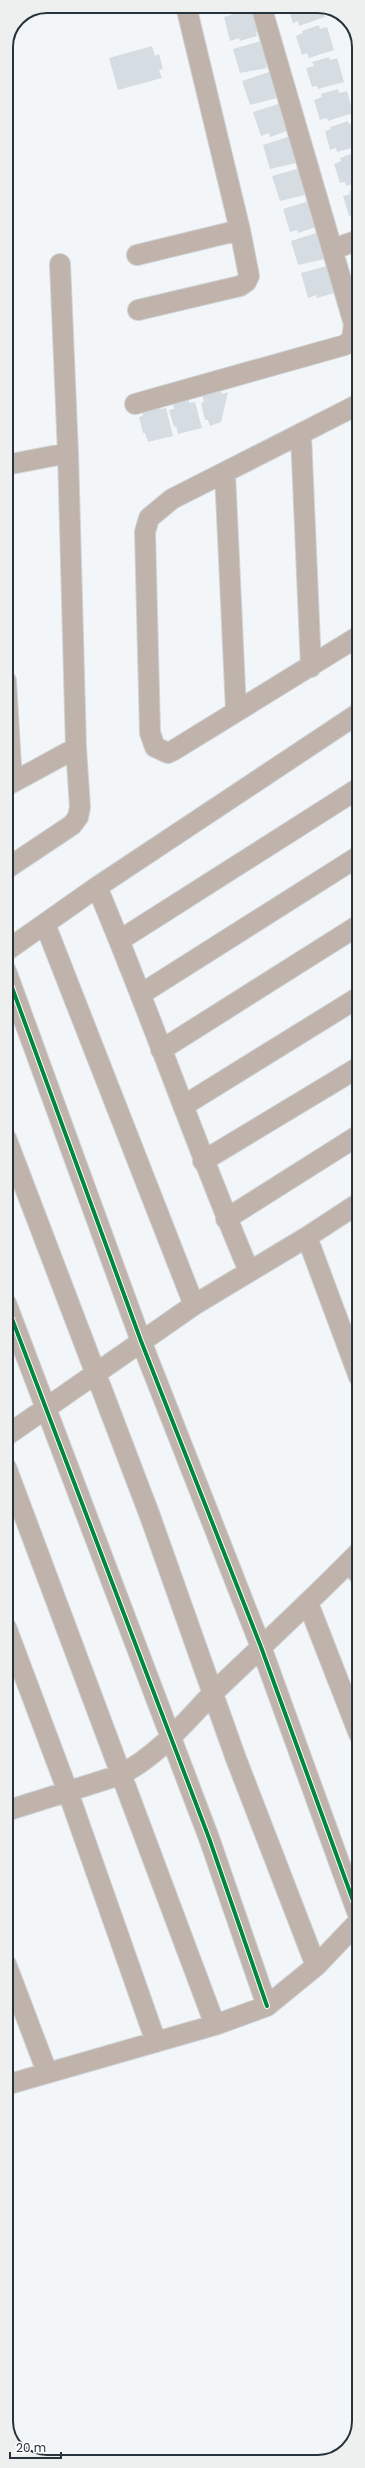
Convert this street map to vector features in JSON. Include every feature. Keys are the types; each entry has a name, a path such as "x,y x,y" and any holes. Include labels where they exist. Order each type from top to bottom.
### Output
{"street":[{"path":"138,310 240,286 246,282 249,268 188,13"},
{"path":"263,13 352,317"},
{"path":"137,255 240,230"},
{"path":"333,249 352,242"},
{"path":"13,864 72,825 78,817 80,807 76,748 68,454 60,264"},
{"path":"135,404 345,345 352,339"},
{"path":"352,408 172,499 158,509 149,518 145,532 150,733 155,747 168,753 236,710 311,667 352,641"},
{"path":"300,434 311,667"},
{"path":"13,464 68,454"},
{"path":"225,473 236,710"},
{"path":"13,946 97,887 352,718"},
{"path":"13,782 76,748"},
{"path":"120,940 352,792"},
{"path":"141,994 352,860"},
{"path":"97,887 141,994 226,1219 249,1271"},
{"path":"45,924 194,1305"},
{"path":"161,1050 352,929"},
{"path":"13,990 141,1341 261,1647 352,1898"},
{"path":"183,1106 352,1001"},
{"path":"203,1160 352,1071"},
{"path":"226,1219 352,1139"},
{"path":"13,1157 214,1693 235,1756 316,1966"},
{"path":"13,1431 94,1372 194,1305 249,1271 352,1213"},
{"path":"308,1237 352,1358"},
{"path":"13,1321 209,1838 267,2006"},
{"path":"13,1486 120,1775 215,2025"},
{"path":"13,1809 120,1775 133,1768 171,1739 214,1693 261,1647 308,1603 352,1566"},
{"path":"308,1603 352,1716"},
{"path":"13,1646 68,1792 156,2042"},
{"path":"13,2083 215,2025 267,2006 316,1966 352,1928"},
{"path":"13,1982 47,2072"}],"building":[{"path":"238,13 259,13 264,30 256,32 257,36 240,41 239,38 230,41 224,17"},
{"path":"289,13 320,13 324,14 325,17 299,26 298,21 293,23"},
{"path":"319,25 320,29 327,27 334,50 309,58 307,53 302,55 296,36 303,33 302,31"},
{"path":"261,41 273,62 266,65 267,68 240,73 233,49"},
{"path":"152,46 155,56 159,54 163,69 159,70 162,78 118,90 109,58"},
{"path":"329,57 330,60 337,58 344,82 318,89 317,86 312,87 306,68 314,66 312,62"},
{"path":"272,71 284,93 276,96 277,98 250,105 242,81"},
{"path":"338,89 339,93 347,91 352,113 328,121 327,118 320,120 314,100 322,97 321,94"},
{"path":"281,103 293,125 286,128 287,131 270,137 269,133 261,136 253,112"},
{"path":"348,121 349,124 352,123 352,148 337,152 336,148 330,150 325,131 331,129 330,127"},
{"path":"291,136 303,158 295,160 296,163 270,169 263,145"},
{"path":"352,154 352,184 346,186 345,182 340,183 334,164 341,161 340,158"},
{"path":"300,168 313,190 304,193 305,195 280,201 272,176"},
{"path":"352,190 352,215 349,216 343,196 350,194 349,191"},
{"path":"309,201 316,227 298,233 297,230 290,232 283,209"},
{"path":"319,232 332,254 324,256 325,259 298,265 291,241"},
{"path":"327,266 334,293 317,298 316,295 308,298 301,273"},
{"path":"221,389 222,394 228,392 221,422 210,426 208,420 205,420 201,403 204,402 202,394"},
{"path":"188,397 189,403 195,402 202,428 178,434 176,426 174,427 169,410 174,409 172,401"},
{"path":"159,404 160,409 166,408 173,436 148,442 145,433 143,433 139,417 143,416 141,408"}],"cycle path":[{"path":"13,990 141,1341 261,1647 352,1898"},
{"path":"13,1321 209,1838 267,2006"}]}
